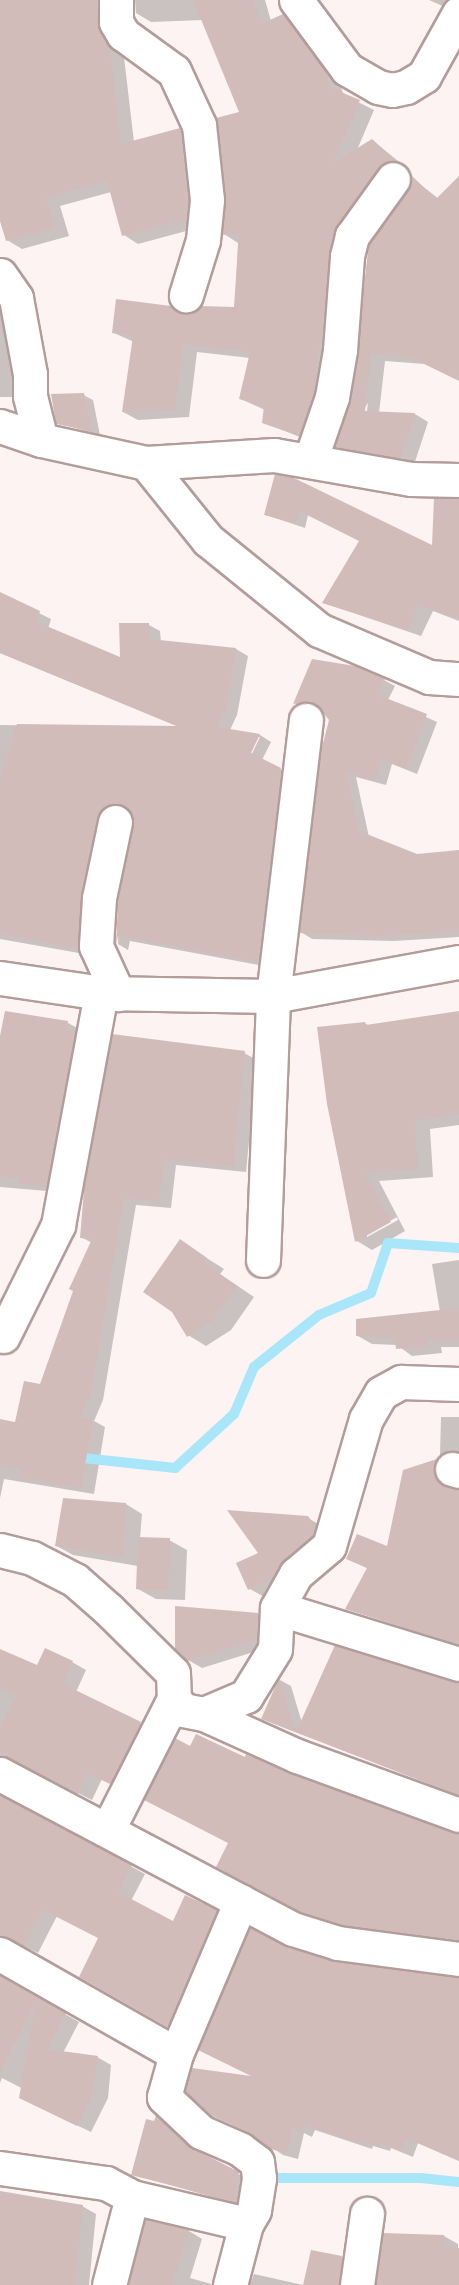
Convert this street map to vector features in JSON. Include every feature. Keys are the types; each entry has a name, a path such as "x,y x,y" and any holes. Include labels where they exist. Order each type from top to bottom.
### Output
{"street":[{"path":"116,0 116,22 123,34 174,71 199,125 207,200 203,240 186,295"},
{"path":"296,0 347,69 378,87 392,90 406,87 424,76 459,13"},
{"path":"310,461 332,397 340,350 352,236 393,179"},
{"path":"0,275 16,298 30,374 30,396 41,440"},
{"path":"0,426 41,440 146,464 274,455 411,479 459,480"},
{"path":"146,464 208,540 310,624 350,646 429,677 459,679"},
{"path":"263,1260 273,996 306,720"},
{"path":"3,1336 58,1225 110,994 96,946 99,898 115,822"},
{"path":"0,978 110,994 273,996 459,962"},
{"path":"204,1714 246,1696 275,1649 278,1608 296,1574 329,1546 366,1419 381,1392 401,1382 459,1384"},
{"path":"0,1550 32,1558 83,1587 173,1673 174,1699 108,1829"},
{"path":"278,1608 459,1664"},
{"path":"174,1699 183,1710 204,1714 297,1756 459,1815"},
{"path":"0,1774 108,1829 293,1929 338,1943 459,1959"},
{"path":"230,2285 246,2224 254,2210 259,2178 256,2162 240,2148 201,2132 164,2097 176,2054 241,1901"},
{"path":"0,1954 176,2054"},
{"path":"0,2170 106,2183 132,2197 246,2224"},
{"path":"109,2285 132,2197"},
{"path":"357,2285 367,2214"}],"building":[{"path":"0,0 97,0 100,31 110,47 121,144 180,128 188,200 186,219 122,236 107,181 46,198 55,228 6,241 0,221"},
{"path":"193,0 253,0 261,24 283,14 323,68 331,88 360,100 333,163 372,139 395,160 378,168 334,231 314,392 299,436 262,423 264,406 239,399 250,352 183,344 175,410 122,412 133,336 112,333 116,299 171,306 181,313 191,313 200,306 234,307 239,233 222,235 226,198 216,118 239,112"},
{"path":"411,175 436,199 459,176 459,381 410,357 371,354 365,411 415,413 400,458 335,447 350,400 369,244 408,190"},
{"path":"84,393 91,431 56,424 51,394"},
{"path":"275,474 292,477 432,545 434,498 459,499 459,619 419,605 408,630 322,603 359,541 299,511 295,523 264,515"},
{"path":"0,592 40,611 37,622 120,657 119,623 149,623 150,639 236,648 226,708 217,727 260,734 251,753 281,768 258,962 118,936 116,945 118,901 133,825 128,808 118,804 101,809 97,818 81,894 78,949 0,934 0,779 17,724 177,726 0,653"},
{"path":"312,659 355,666 385,679 378,695 427,714 406,769 381,759 375,780 346,772 359,831 417,854 459,850 459,931 382,936 299,933 322,747 329,720 317,705 308,701 293,704"},
{"path":"5,1011 68,1021 67,1030 75,1030 46,1186 17,1183 18,1178 0,1176 0,1036"},
{"path":"459,1011 459,1114 415,1121 418,1169 365,1173 391,1222 355,1242 327,1104 317,1027 365,1022 366,1025"},
{"path":"112,1034 245,1051 233,1166 164,1159 159,1202 124,1198 91,1393 80,1417 93,1419 81,1488 20,1478 21,1469 0,1467 0,1419 15,1422 24,1381 40,1384 73,1291 69,1289 92,1239 80,1238 84,1190"},
{"path":"180,1239 207,1258 203,1262 237,1286 213,1320 187,1337 172,1312 143,1292"},
{"path":"459,1308 459,1341 428,1340 429,1346 396,1349 395,1338 356,1336 356,1319"},
{"path":"437,1459 434,1473 438,1482 459,1489 459,1644 345,1609 367,1568 346,1559 357,1534 387,1546 403,1470"},
{"path":"63,1498 126,1503 123,1558 55,1546"},
{"path":"227,1510 308,1516 315,1526 313,1535 284,1560 272,1578 248,1590 236,1563 258,1553"},
{"path":"138,1537 170,1538 168,1591 136,1589"},
{"path":"175,1606 258,1613 257,1640 187,1661 175,1649"},
{"path":"335,1645 459,1682 459,1795 261,1719 279,1678 296,1732"},
{"path":"45,1648 73,1661 63,1684 141,1722 110,1784 87,1773 78,1794 0,1755 0,1728 17,1696 0,1688 0,1649 37,1665"},
{"path":"196,1734 245,1757 246,1754 291,1774 459,1833 459,1940 342,1925 300,1912 216,1867 228,1843 144,1800 175,1738 190,1746"},
{"path":"0,1795 132,1865 118,1892 173,1921 185,1895 217,1910 167,2027 79,1977 98,1938 43,1910 24,1946 0,1935"},
{"path":"250,1928 287,1947 333,1961 459,1977 459,2161 406,2138 401,2151 380,2143 379,2146 362,2141 361,2144 304,2125 300,2132 292,2128 287,2153 270,2149 248,2132 212,2116 185,2091 192,2068 251,2076 198,2050"},
{"path":"0,1976 66,2013 47,2049 98,2056 94,2090 77,2126 19,2098 36,2002 0,2072"},
{"path":"156,2115 188,2146 239,2172 236,2202 131,2175 146,2119 154,2121"},
{"path":"0,2191 83,2205 75,2285 0,2285"},
{"path":"146,2219 189,2230 172,2285 128,2285"},
{"path":"383,2233 444,2235 444,2246 459,2248 459,2285 376,2285"},
{"path":"311,2250 342,2256 339,2285 303,2285"}],"waterway":[{"path":"74,1457 175,1468 234,1414 254,1367 319,1315 371,1293 388,1243 459,1248"},
{"path":"271,2178 421,2178 459,2182"}]}
